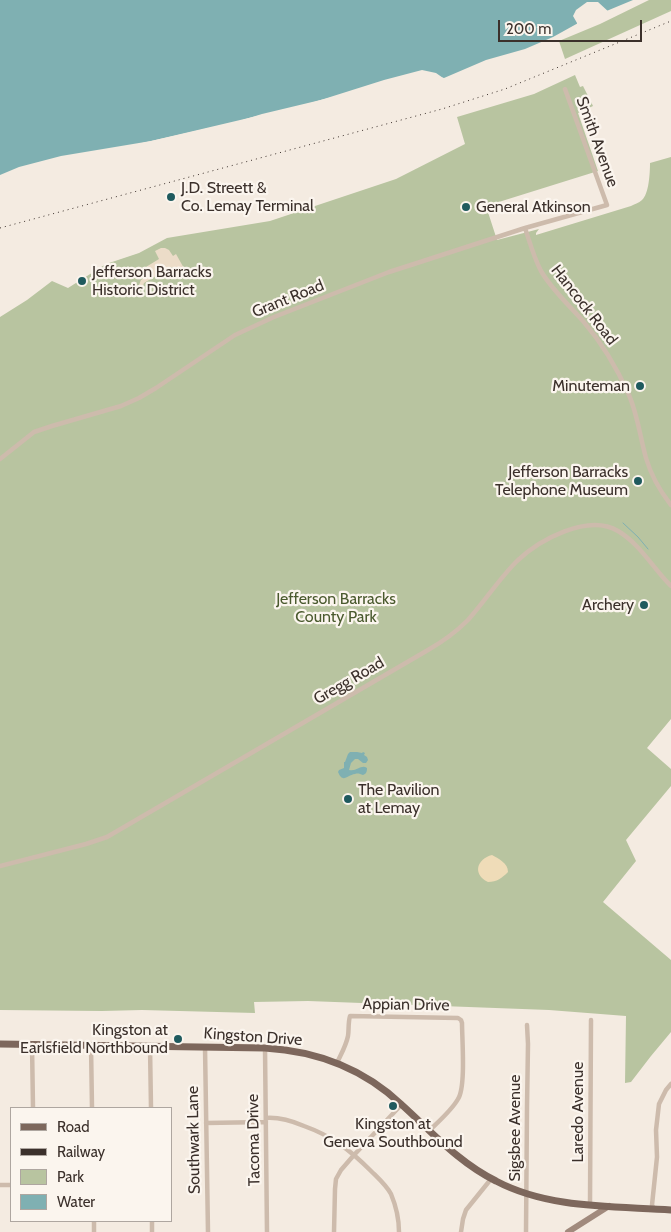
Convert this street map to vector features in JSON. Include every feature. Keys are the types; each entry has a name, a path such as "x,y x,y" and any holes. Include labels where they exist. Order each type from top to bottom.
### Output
{"main road":[{"name":"Kingston Drive","path":"0,1044 265,1048 304,1053 337,1063 368,1079 402,1104 455,1155 473,1168 506,1186 526,1194 553,1200 671,1210"},
{"path":"568,1232 608,1206"}],"street":[{"name":"Smith Avenue","path":"565,89 607,205"},
{"name":"Grant Road","path":"0,459 38,430 116,407 139,398 235,335 267,320 389,272 525,228 607,205"},
{"name":"Hancock Road","path":"525,228 537,262 546,279 596,336 617,370 633,405 649,467 659,488 671,505"},
{"name":"Gregg Road","path":"0,866 107,837 439,644 460,628 518,560 545,541 570,530 593,525 608,527 617,531 634,544 671,586"},
{"name":"Appian Drive","path":"337,1063 345,1047 350,1016 458,1018 461,1020 462,1081 459,1099 429,1131"},
{"name":"Laredo Avenue","path":"590,1204 591,1020"},
{"name":"Sigsbee Avenue","path":"526,1232 527,1025"},
{"path":"32,1044 33,1107"},
{"path":"91,1046 92,1107"},
{"path":"150,1046 151,1107"},
{"name":"Southwark Lane","path":"205,1047 208,1232"},
{"name":"Tacoma Drive","path":"265,1048 267,1232"},
{"path":"654,1209 652,1205 657,1157 656,1130 659,1104 671,1084"},
{"path":"334,1232 334,1189 340,1170 402,1104"},
{"path":"206,1123 273,1118 296,1122 323,1133 354,1154 382,1182 390,1193 398,1215 399,1232"},
{"path":"462,1232 466,1210 491,1178"}],"green space":[{"path":"649,0 671,0 671,11 565,59 559,41 600,24"},
{"name":"Jefferson Barracks County Park","path":"575,75 580,87 583,86 593,106 578,113 598,171 486,206 497,240 539,229 536,235 639,202 644,197 648,188 650,163 671,157 671,719 647,748 671,769 671,786 626,840 636,861 603,902 671,960 671,1032 631,1082 625,1083 626,1016 549,1010 308,1001 254,1002 255,1013 142,1010 0,1010 0,317 52,281 68,288 106,264 139,253 167,238 270,221 396,179 465,144 457,117 534,94"}],"sand":[{"path":"492,855 505,864 508,872 499,879 488,882 480,875 478,867 483,860"}],"shaded area":[{"path":"161,248 169,250 173,256 176,254 185,270 182,272 178,268 171,267 144,283 143,286 139,285 145,277 141,270 159,259 155,251"}],"water":[{"path":"0,0 633,0 580,22 553,37 525,49 486,60 444,78 429,74 236,122 17,171 0,178"},
{"path":"350,752 363,752 368,760 366,763 363,763 355,759 351,763 349,770 365,767 367,771 363,775 356,774 342,778 338,772 344,768 344,762"}],"pier":[{"path":"587,2 598,2 610,13 577,26 573,16 576,10"},
{"path":"422,70 436,73 446,80 429,77 416,78 236,125 18,173 0,181 0,175 19,167 61,156 151,141 308,104"}],"waterway":[{"path":"623,523 648,549"}],"railway":[{"path":"0,228 442,109 505,89 671,21"}],"place":[{"name":"J.D. Streett & Co. Lemay Terminal","path":"171,197"},
{"name":"General Atkinson","path":"466,207"},
{"name":"Jefferson Barracks Historic District","path":"82,281"},
{"name":"Minuteman","path":"640,386"},
{"name":"Jefferson Barracks Telephone Museum","path":"638,481"},
{"name":"Archery","path":"644,605"},
{"name":"The Pavilion at Lemay","path":"348,799"},
{"name":"Kingston at Earlsfield Northbound","path":"178,1039"},
{"name":"Kingston at Geneva Southbound","path":"393,1106"}]}
